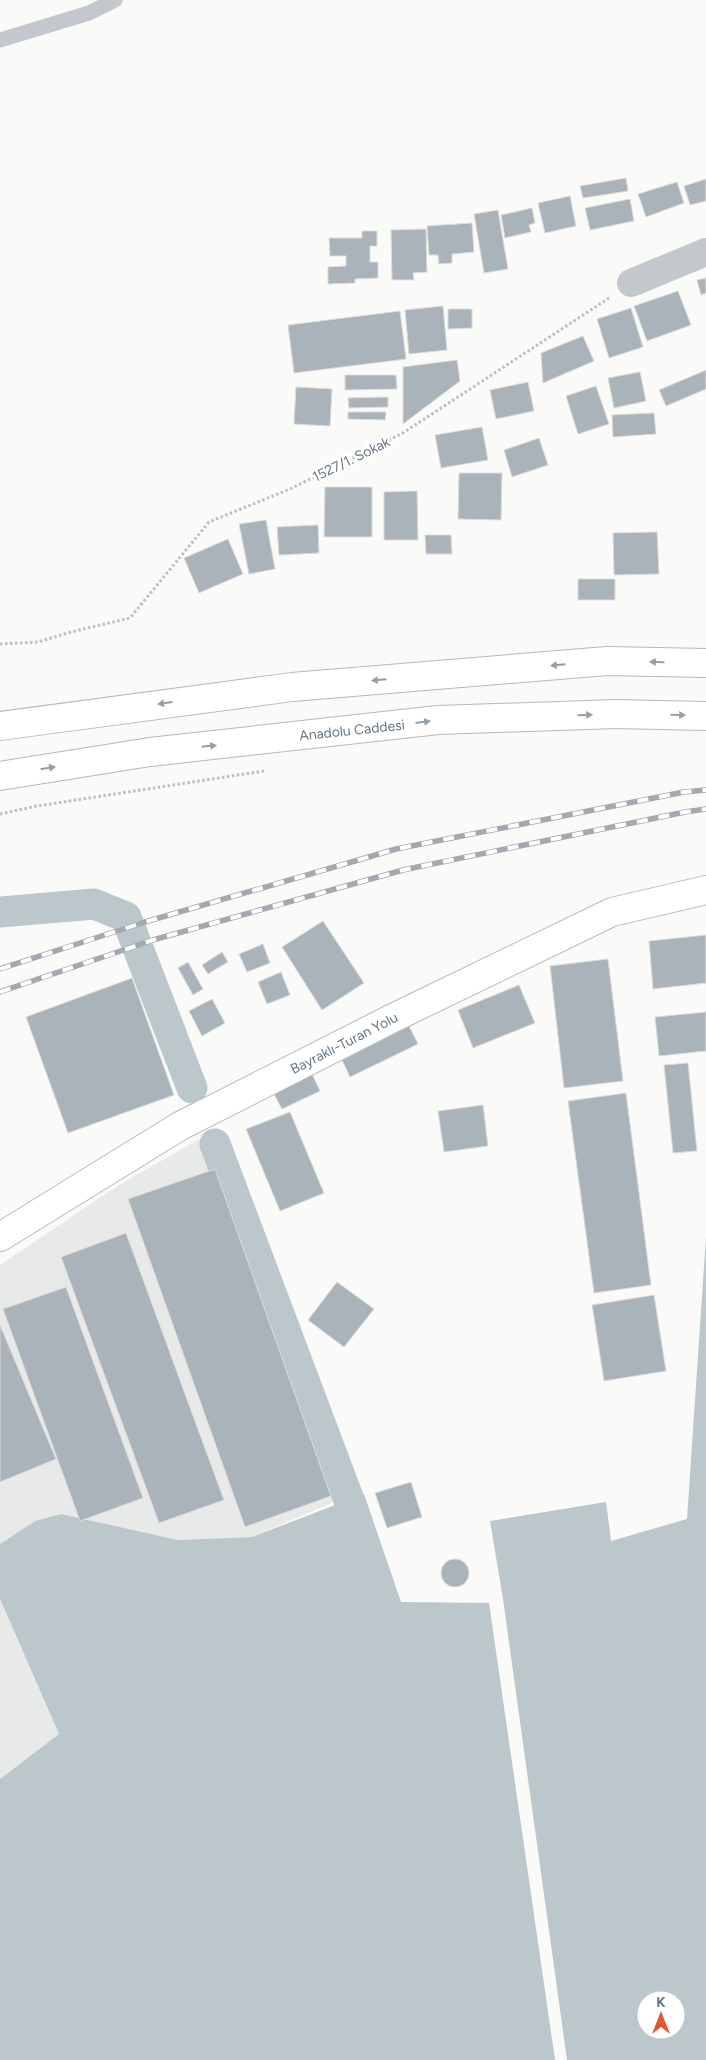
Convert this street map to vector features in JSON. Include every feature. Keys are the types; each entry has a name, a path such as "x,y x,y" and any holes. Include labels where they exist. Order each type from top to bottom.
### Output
{"main road":[{"path":"0,726 292,687 607,661 706,663"},
{"name":"Anadolu Caddesi","path":"0,776 150,752 438,720 616,714 706,716"},
{"name":"Bayraklı-Turan Yolu","path":"0,1237 180,1126 391,1019 612,912 706,890"}],"street":[{"path":"631,283 706,252"}],"lane":[{"path":"0,40 89,13 115,0"}],"path":[{"name":"1527/1. Sokak","path":"0,644 38,642 130,618 210,522 290,490 403,433 631,283"},
{"path":"0,814 37,806 272,770"}],"shaded area":[{"path":"203,1137 336,1501 252,1537 178,1540 61,1514 35,1521 0,1544 0,1265 119,1185"},
{"path":"706,1237 706,2060 567,2060 503,1599 490,1521 606,1502 611,1541 687,1519"},
{"path":"364,1494 401,1602 489,1603 555,2060 0,2060 0,1779 59,1734 0,1599 0,1544 35,1521 61,1514 178,1540 252,1537"},
{"path":"0,1599 59,1734 0,1779"}],"building":[{"path":"626,178 628,191 583,198 580,186"},
{"path":"706,179 706,201 690,205 684,186"},
{"path":"677,182 684,203 646,217 638,194"},
{"path":"570,196 576,226 545,233 538,203"},
{"path":"630,199 634,221 590,230 585,208"},
{"path":"532,208 535,223 529,225 531,232 505,238 501,215"},
{"path":"498,210 508,269 484,273 474,214"},
{"path":"472,223 474,252 452,254 452,263 439,264 438,255 429,255 427,226"},
{"path":"426,229 427,272 413,273 414,280 392,280 391,230"},
{"path":"362,231 377,231 377,246 370,246 370,262 378,262 378,278 355,279 355,283 328,284 328,267 346,266 346,256 330,256 329,238 362,238"},
{"path":"706,278 706,293 701,295 697,280"},
{"path":"678,291 691,325 647,341 634,306"},
{"path":"443,306 447,350 409,354 405,310"},
{"path":"631,308 643,347 609,358 597,319"},
{"path":"448,309 472,309 472,328 448,329"},
{"path":"400,311 406,359 294,373 288,325"},
{"path":"583,336 594,361 543,383 541,353"},
{"path":"457,360 460,381 403,424 403,367"},
{"path":"706,370 706,389 666,406 659,390"},
{"path":"640,372 646,401 614,408 608,378"},
{"path":"345,375 396,375 397,389 345,390"},
{"path":"528,382 534,411 496,419 490,390"},
{"path":"596,386 609,424 578,434 566,396"},
{"path":"296,387 332,389 330,426 294,424"},
{"path":"388,397 388,407 349,408 348,398"},
{"path":"348,412 386,412 385,420 348,419"},
{"path":"654,413 656,434 613,437 612,415"},
{"path":"482,427 488,460 441,468 435,435"},
{"path":"539,438 548,465 512,477 504,450"},
{"path":"459,473 502,473 501,520 458,519"},
{"path":"325,487 372,487 372,537 324,537"},
{"path":"417,491 418,540 384,540 384,492"},
{"path":"266,520 275,569 249,574 239,524"},
{"path":"318,525 319,553 279,555 277,527"},
{"path":"657,532 659,574 614,575 613,533"},
{"path":"425,535 451,535 452,554 426,554"},
{"path":"228,539 243,574 199,593 184,558"},
{"path":"578,579 615,579 615,600 578,600"},
{"path":"323,921 364,983 322,1010 282,947"},
{"path":"706,935 706,983 653,989 649,941"},
{"path":"263,944 270,963 247,972 239,954"},
{"path":"222,952 228,962 208,974 202,965"},
{"path":"608,959 623,1081 564,1088 550,966"},
{"path":"188,962 203,989 193,995 178,968"},
{"path":"281,972 290,995 267,1004 258,982"},
{"path":"132,978 174,1095 68,1133 26,1017"},
{"path":"519,985 535,1023 473,1048 458,1010"},
{"path":"212,999 225,1023 202,1036 189,1011"},
{"path":"706,1012 706,1051 659,1056 655,1017"},
{"path":"409,1026 418,1044 350,1077 342,1060"},
{"path":"688,1063 697,1151 673,1153 664,1065"},
{"path":"311,1072 320,1091 282,1109 272,1090"},
{"path":"626,1093 651,1285 594,1293 568,1101"},
{"path":"483,1105 488,1146 444,1152 438,1111"},
{"path":"290,1112 324,1193 280,1211 246,1129"},
{"path":"215,1169 331,1496 245,1527 128,1199"},
{"path":"126,1233 224,1500 159,1523 61,1257"},
{"path":"337,1282 374,1309 344,1347 308,1320"},
{"path":"66,1287 143,1498 80,1521 3,1309"},
{"path":"654,1295 666,1371 604,1381 592,1305"},
{"path":"0,1325 56,1459 0,1482"},
{"path":"411,1482 422,1517 387,1528 375,1493"},
{"path":"455,1559 465,1563 469,1573 465,1583 455,1587 445,1583 441,1573 445,1563"}],"waterway":[{"path":"0,912 94,904 126,917 192,1088"},
{"path":"215,1144 349,1500"}],"railway":[{"path":"0,969 145,922 396,849 684,792 706,790"},
{"path":"0,992 153,940 403,870 706,809"}]}
